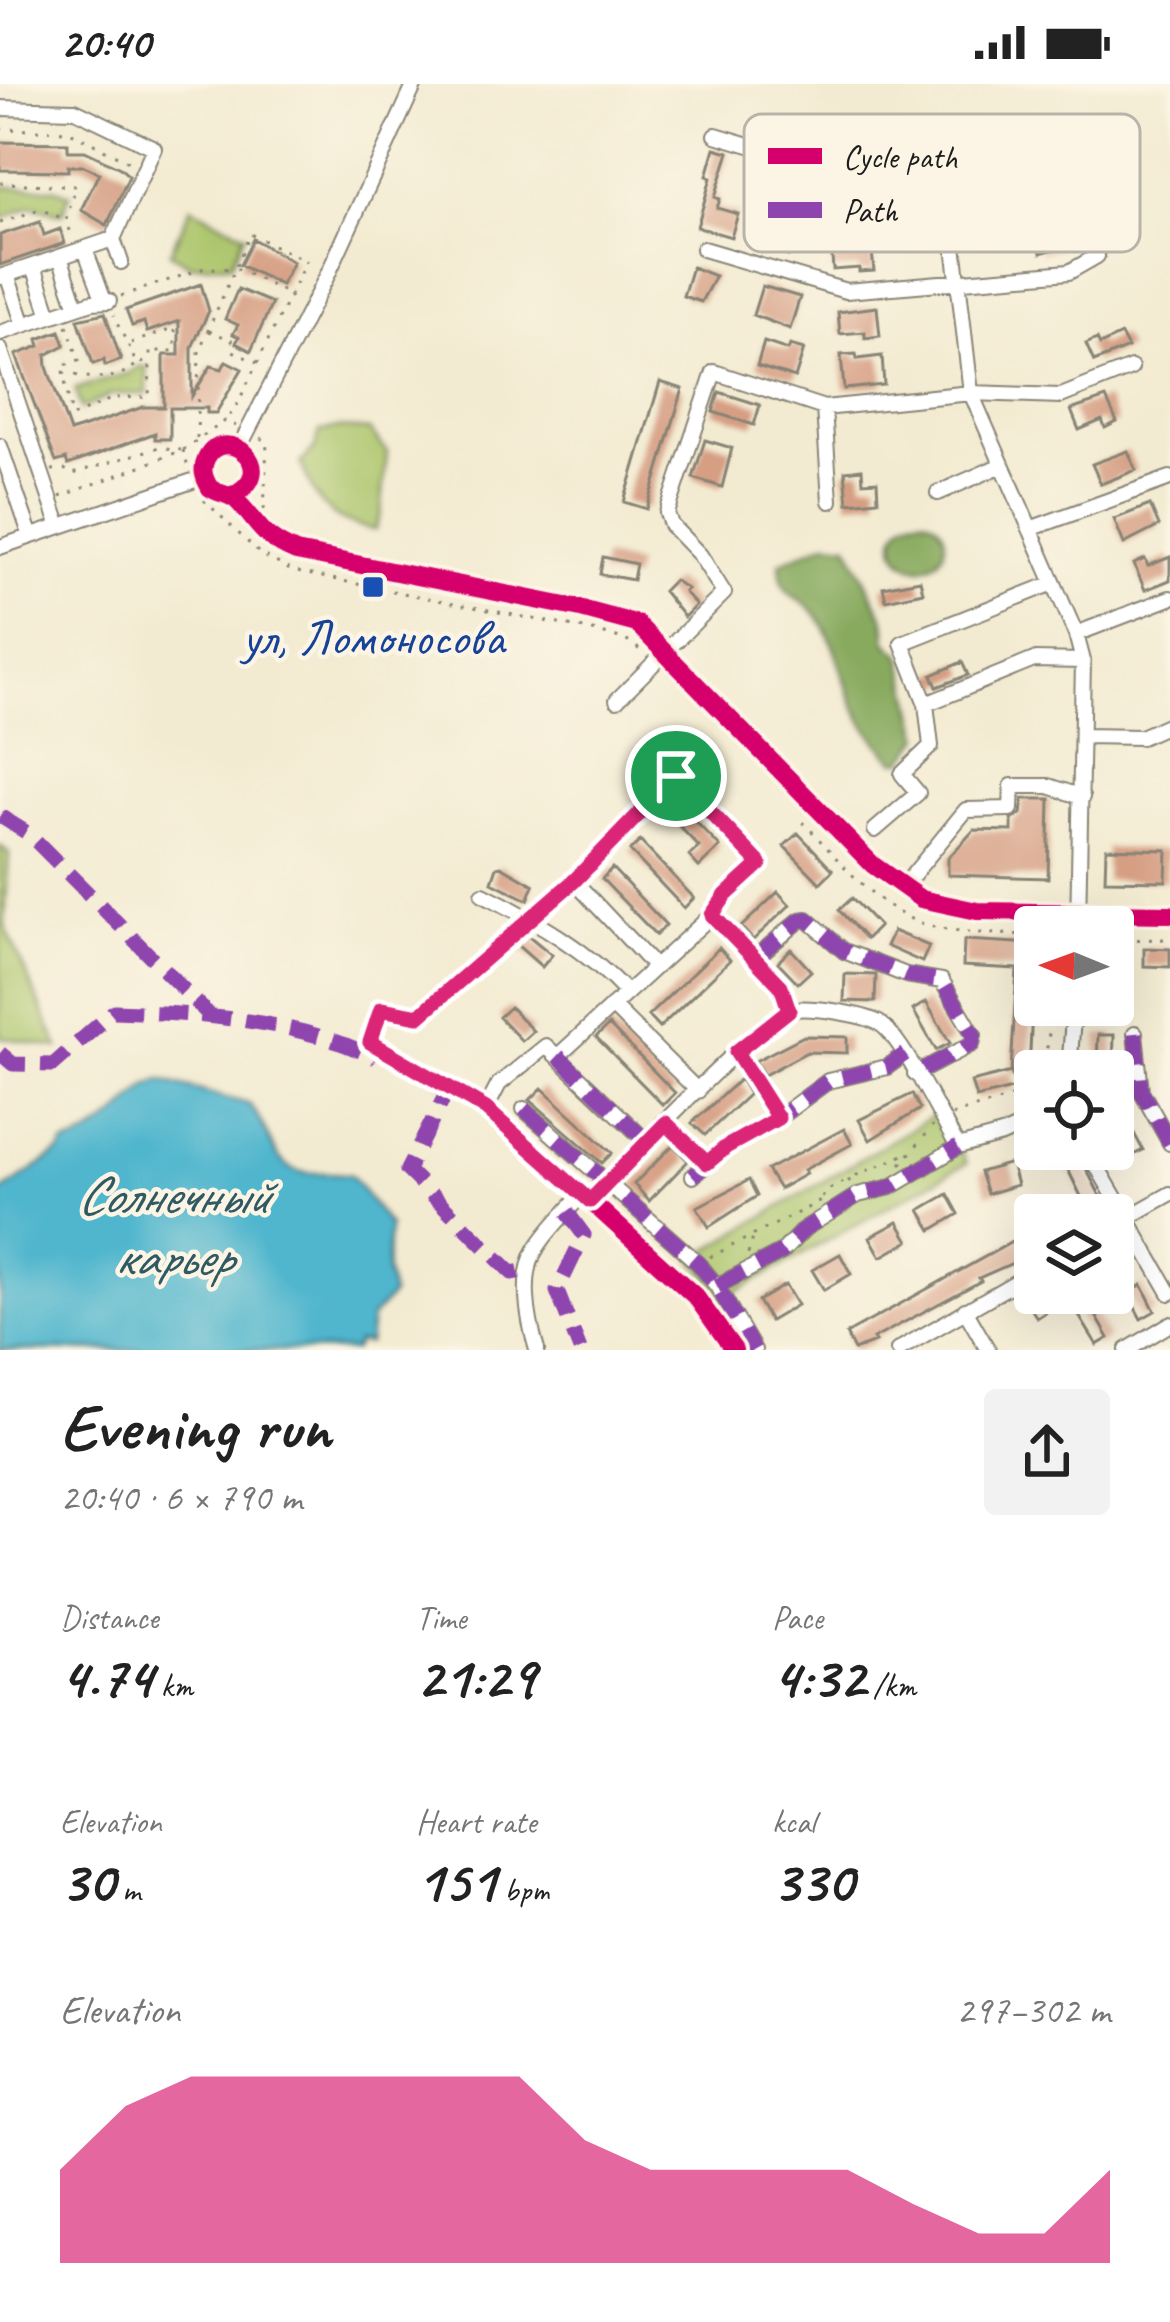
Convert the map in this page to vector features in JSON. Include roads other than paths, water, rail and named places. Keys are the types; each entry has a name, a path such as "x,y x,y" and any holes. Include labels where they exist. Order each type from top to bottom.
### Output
{"street":[{"path":"238,448 328,274 415,84"},
{"path":"0,108 75,110 154,148 113,239 121,262"},
{"path":"716,135 744,144"},
{"path":"24,325 3,276 113,239"},
{"path":"703,249 846,291 1069,272 1097,256"},
{"path":"0,333 106,301 81,250"},
{"path":"955,252 971,392 1076,634 1083,661 1080,906"},
{"path":"60,257 63,312"},
{"path":"34,266 63,312"},
{"path":"0,349 59,525"},
{"path":"617,700 724,593 700,555 671,525 667,513 714,372 824,408 971,392 1061,396 1131,368"},
{"path":"824,408 830,501"},
{"path":"0,446 30,534"},
{"path":"232,495 244,490 253,465 238,448 222,446 210,452 203,464 210,488 232,495 254,525 277,544 296,552 637,624 873,865 921,899 1014,915"},
{"path":"938,493 1002,465"},
{"path":"0,547 204,477"},
{"path":"1030,529 1170,478"},
{"path":"874,830 919,793 902,774 931,746 926,704 902,643 1051,584"},
{"path":"1076,634 1170,598"},
{"path":"926,704 1034,660 1083,661"},
{"path":"1084,736 1141,737 1170,724"},
{"path":"558,1056 712,915 760,864 647,747"},
{"path":"676,776 574,881 419,1016 381,1009 370,1042 486,1109 696,1297 734,1350"},
{"path":"903,886 966,810 1011,809 1012,786 1049,786 1082,797"},
{"path":"574,881 655,967"},
{"path":"483,894 532,919 606,970 626,993"},
{"path":"1134,917 1170,914"},
{"path":"712,915 781,986 789,1010"},
{"path":"755,958 807,919 844,951 906,975 942,980 974,1035 972,1044 915,1074"},
{"path":"612,1006 698,1091"},
{"path":"536,1350 527,1270 536,1248 736,1052 789,1010 826,1010 881,1024 905,1054 958,1147"},
{"path":"1136,1033 1141,1091 1170,1143"},
{"path":"486,1109 499,1084 546,1046 647,1142"},
{"path":"736,1052 778,1118"},
{"path":"693,1176 726,1147 778,1118 828,1081 887,1067 905,1054"},
{"path":"524,1109 698,1263 754,1350"},
{"path":"666,1123 707,1163"},
{"path":"696,1297 782,1252 804,1229 858,1195 891,1187 958,1147 1014,1130"},
{"path":"1134,1214 1170,1194"},
{"path":"1134,1242 1170,1293"},
{"path":"898,1350 1014,1283"},
{"path":"964,1310 988,1350"},
{"path":"1127,1350 1170,1324"}],"water":[{"name":"Солнечный карьер","path":"161,1080 249,1104 276,1154 291,1168 351,1175 389,1226 386,1270 392,1295 371,1318 368,1343 357,1342 354,1350 0,1350 0,1193 64,1145 100,1128 143,1089"}],"place":[{"name":"ул, Ломоносова","path":"373,587"}]}
